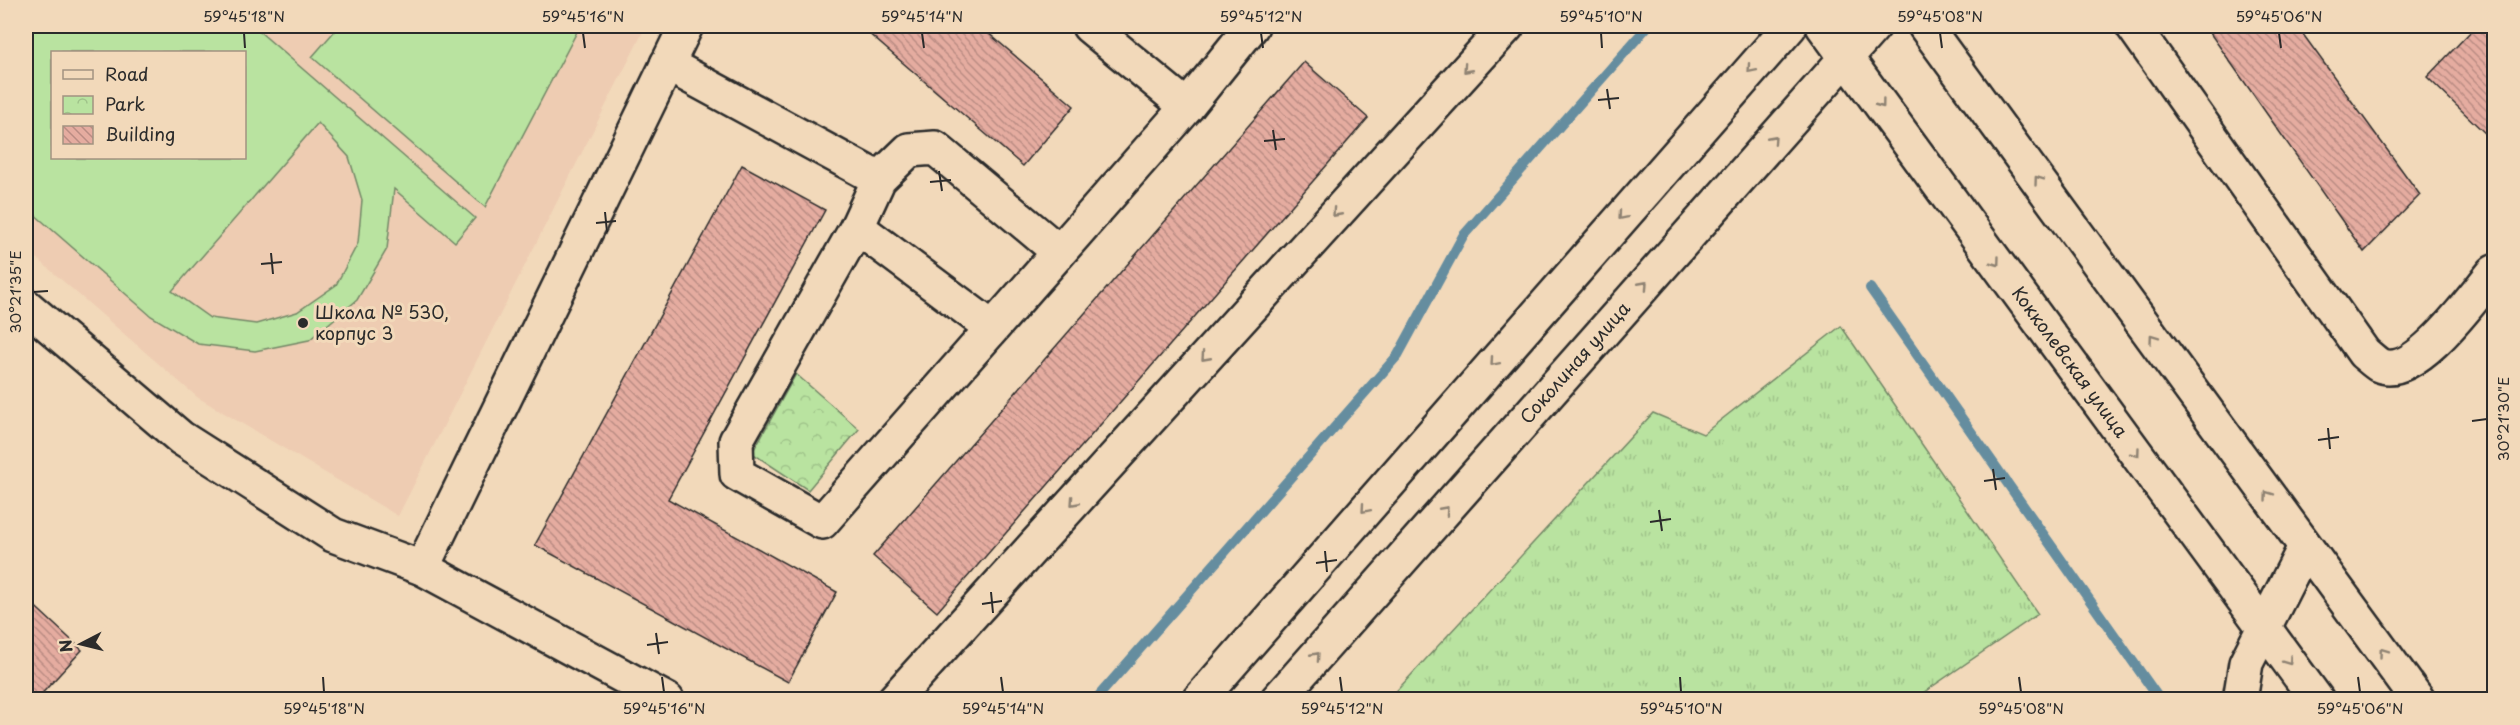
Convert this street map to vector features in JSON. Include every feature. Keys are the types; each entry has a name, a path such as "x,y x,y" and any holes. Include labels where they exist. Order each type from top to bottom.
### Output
{"street":[{"path":"422,568 686,26"},
{"path":"1089,26 1187,107"},
{"path":"1059,252 935,148 909,150 879,179 857,226 736,441 737,474 822,522 1187,107 1252,26"},
{"path":"894,699 1507,26"},
{"path":"1199,699 1790,26"},
{"name":"Кокколевская улица","path":"1823,26 2317,699"},
{"name":"Соколиная улица","path":"1277,699 1874,26"},
{"path":"1924,26 2418,699"},
{"path":"2133,26 2364,353 2380,365 2401,365 2425,352 2494,272"},
{"path":"667,64 879,179"},
{"path":"857,226 992,328"},
{"path":"26,306 181,438 333,535 422,568 667,699"},
{"path":"2240,699 2246,663 2305,547"}],"shaded area":[{"name":"Школа № 530, корпус 3","path":"26,26 646,26 398,516 197,397 26,249"}],"green space":[{"path":"26,26 253,26 475,218 455,242 394,189 387,249 357,300 309,340 255,351 198,344 151,316 26,207","holes":["318,123 349,157 362,200 358,243 336,285 297,312 256,324 210,318 172,291"]},
{"path":"339,26 605,26 579,28 485,207 312,57"},
{"path":"1841,326 2038,614 1914,699 1389,699 1653,413 1703,434"},
{"path":"796,374 859,429 808,490 752,453"}],"building":[{"path":"860,26 980,26 1074,106 1023,166"},
{"path":"2205,26 2297,26 2420,195 2364,252"},
{"path":"2476,26 2494,26 2494,133 2490,138 2427,77"},
{"path":"1304,62 1368,118 937,612 873,556"},
{"path":"742,165 825,210 668,499 837,592 788,682 535,545"},
{"path":"26,598 82,650 36,700 26,700"}],"waterway":[{"path":"1095,700 1398,355 1463,236 1648,26"},
{"path":"1870,288 2160,700"}],"place":[{"name":"Школа № 530, корпус 3","path":"303,323"}]}
